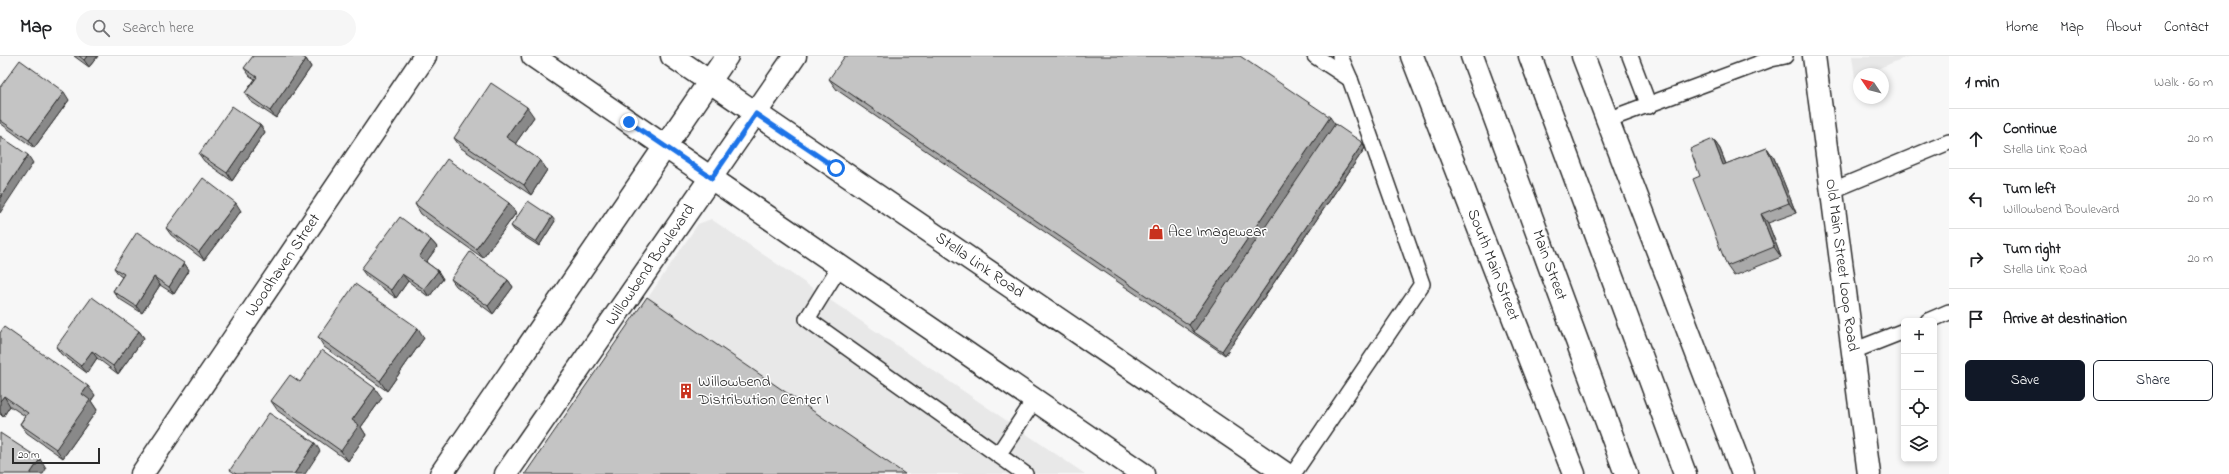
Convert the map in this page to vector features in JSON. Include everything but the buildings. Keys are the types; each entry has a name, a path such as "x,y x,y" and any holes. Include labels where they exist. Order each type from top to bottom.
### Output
{"main road":[{"name":"Woodhaven Street","path":"142,474 425,56"},
{"path":"533,56 1143,474"},
{"name":"Stella Link Road","path":"672,56 1286,474"},
{"path":"441,474 727,56"},
{"name":"Willowbend Boulevard","path":"506,474 795,56"},
{"name":"South Main Street","path":"1412,56 1574,474"},
{"name":"Main Street","path":"1472,56 1626,474"},
{"path":"1530,56 1685,474"},
{"path":"1583,56 1743,474"},
{"name":"Old Main Street Loop Road","path":"1814,56 1833,190 1869,474"}],"lane":[{"path":"1316,56 1350,79"},
{"path":"1293,474 1422,284 1350,79 1340,56"},
{"path":"1630,56 1649,106"},
{"path":"1607,120 1649,106 1771,59 1784,56"},
{"path":"1833,190 1949,142"},
{"path":"840,266 807,319 1025,474"},
{"path":"1935,318 1949,312"},
{"path":"1853,351 1901,332"},
{"path":"998,455 1035,399"}],"shaded area":[{"path":"1852,56 1909,56 1880,68 1854,68"},
{"path":"711,219 1085,474 528,474 698,224"}],"place":[{"name":"Ace Imagewear","path":"1156,232"},
{"name":"Willowbend Distribution Center I","path":"686,391"}],"route":[{"path":"629,122 712,178 756,114 836,168"}]}
